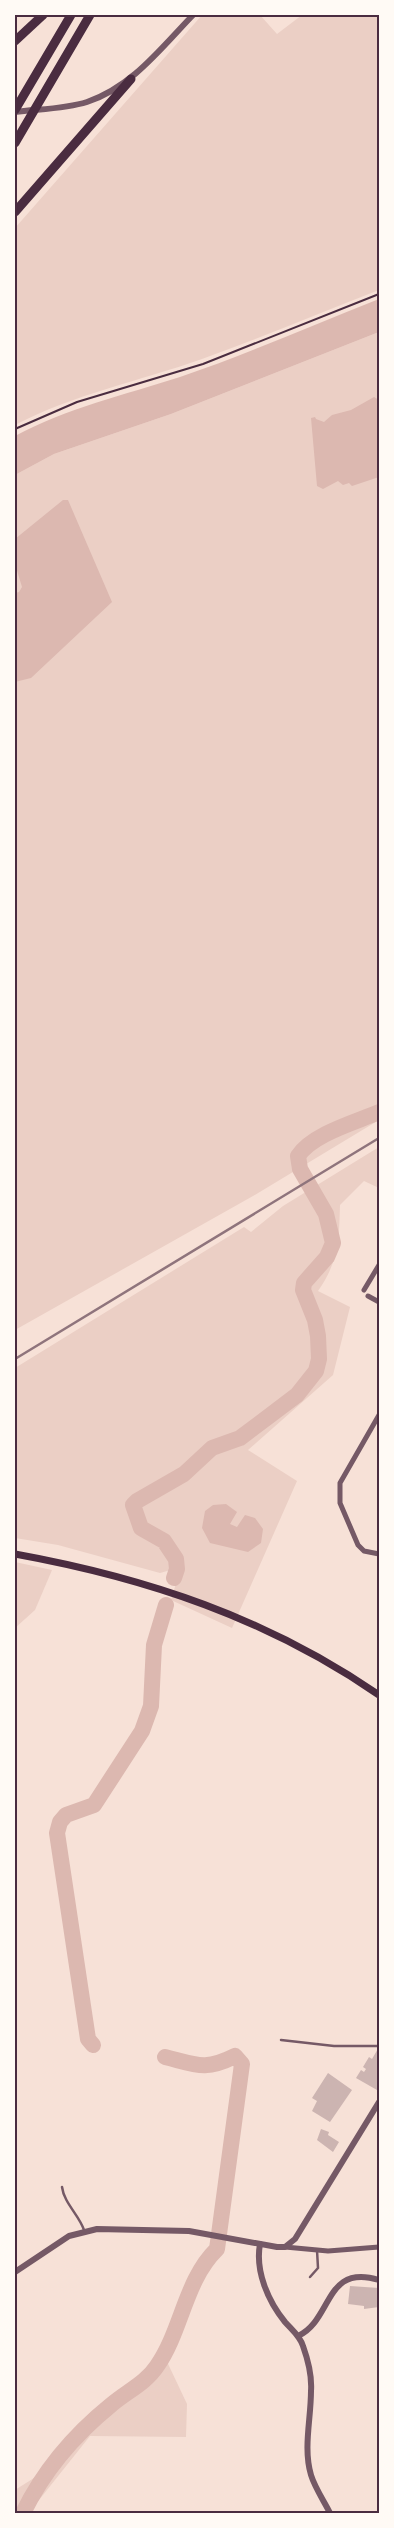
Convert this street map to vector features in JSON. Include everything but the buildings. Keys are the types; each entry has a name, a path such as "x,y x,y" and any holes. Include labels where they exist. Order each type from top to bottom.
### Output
{"highway":[{"path":"15,41 43,15"},
{"path":"15,111 71,15"},
{"path":"15,143 90,15"},
{"path":"15,212 131,79"}],"main road":[{"path":"15,1554 97,1570 181,1594 282,1638 379,1695"}],"street":[{"path":"15,111 69,106 100,97 131,79 194,15"},
{"path":"364,1290 379,1265"},
{"path":"368,1296 379,1302"},
{"path":"379,1416 340,1483 339,1494 358,1545 364,1551 379,1554"},
{"path":"285,2247 295,2239 379,2102"},
{"path":"15,2272 63,2239 84,2230 120,2228 189,2231 237,2238 260,2244 314,2250 347,2251 379,2247"},
{"path":"260,2244 259,2265 268,2296 277,2311 298,2336 304,2350 311,2379 308,2452 311,2476 330,2513"},
{"path":"298,2336 310,2327 329,2296 340,2284 359,2277 379,2280"}],"lane":[{"path":"281,2040 334,2046 379,2046"},
{"path":"62,2187 63,2195 80,2218 84,2230"},
{"path":"310,2277 318,2268 314,2250"}],"path":[{"path":"15,428 78,402 203,364 379,294"},
{"path":"15,2291 15,2309"}],"shaded area":[{"path":"202,15 260,15 277,34 302,15 379,15 379,290 224,351 84,396 37,414 15,425 15,228"},
{"path":"379,299 379,332 171,414 54,454 15,475 15,436 35,426 75,410 205,368"},
{"path":"379,332 379,1120 253,1196 15,1330 15,475 54,454 171,414"},
{"path":"374,397 379,400 379,477 352,486 349,483 343,485 338,481 323,489 317,486 311,418 315,417 324,422 332,415 351,410"},
{"path":"63,500 68,500 112,602 31,678 15,682 15,593 19,592 22,587 15,564 15,539"},
{"path":"379,1147 379,1188 364,1181 340,1205 339,1229 334,1260 318,1291 350,1307 333,1375 248,1450 297,1481 232,1628 171,1600 181,1567 160,1573 58,1545 15,1538 15,1368 244,1227 251,1232 283,1206"},
{"path":"226,1504 237,1512 230,1524 237,1527 245,1515 255,1518 263,1529 261,1543 248,1552 210,1543 202,1528 205,1511 213,1505"},
{"path":"15,1562 52,1570 35,1610 15,1628"},
{"path":"161,2349 187,2404 186,2437 90,2436 31,2510 34,2513 15,2513 15,2490 34,2478 85,2420 152,2365"}],"waterway":[{"path":"174,1578 177,1569 176,1559 164,1541 141,1528 133,1505 184,1474 212,1448 240,1438 297,1395 316,1371 319,1359 318,1336 315,1320 303,1290 304,1283 327,1257 333,1243 326,1214 300,1169 298,1156 313,1141 324,1135 379,1112"},
{"path":"93,2045 88,2039 57,1833 60,1822 66,1815 94,1805 142,1731 151,1706 154,1645 166,1605"},
{"path":"23,2513 40,2482 72,2441 97,2416 136,2387 157,2366 172,2337 198,2275 206,2261 217,2249 242,2064 235,2056 225,2061 208,2065 165,2057"}],"railway":[{"path":"15,1359 379,1138"}]}
